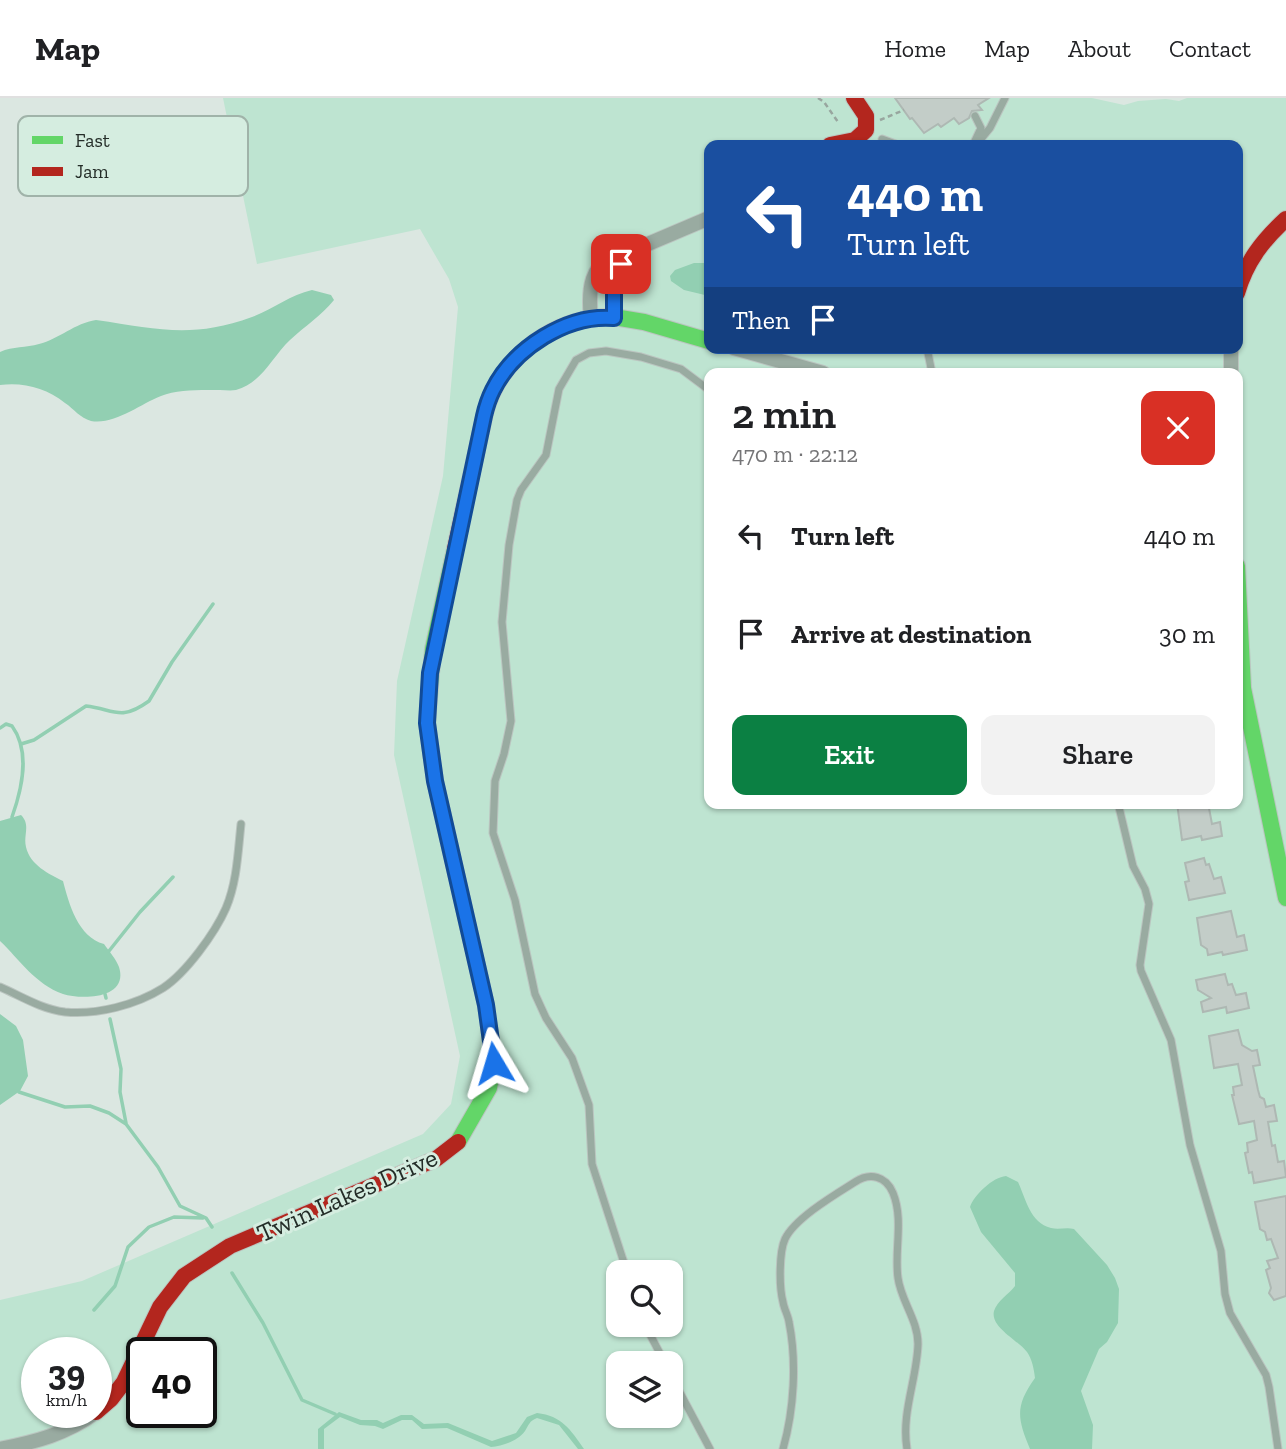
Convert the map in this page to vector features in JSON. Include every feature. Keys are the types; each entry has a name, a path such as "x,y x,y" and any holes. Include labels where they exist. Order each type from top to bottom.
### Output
{"street":[{"path":"854,98 866,116 866,130 855,140"},
{"path":"1243,274 1262,240 1286,219"},
{"path":"591,319 590,291 600,265 608,258 622,255 704,220"},
{"path":"614,318 614,289 622,255"},
{"name":"Twin Lakes Drive","path":"112,1395 124,1382 160,1307 184,1276 230,1246 436,1159 458,1142 470,1125 489,1088 494,1054 429,748 427,723 430,673 484,416 492,390 513,362 544,337 568,325 591,319 635,320 704,340"},
{"path":"755,354 805,368"},
{"path":"1243,688 1286,898"},
{"name":"Twin Lakes Drive","path":"0,1449 46,1439 71,1428"}],"lane":[{"path":"979,140 999,113 1005,98"},
{"path":"975,116 981,128 977,140"},
{"path":"623,1260 592,1164 589,1105 572,1058 546,1018 535,994 515,900 493,833 495,781 505,754 511,721 502,622 509,545 517,500 525,484 547,455 559,389 576,360 589,353 606,351 641,357 681,369 704,386"},
{"path":"1119,809 1133,866 1145,889 1149,904 1141,971 1171,1040 1190,1145 1220,1251 1225,1294 1230,1313 1265,1375 1278,1449"},
{"path":"0,987 28,1001 65,1012 88,1012 124,1006 164,987 186,967 207,940 226,908 236,876 241,824"},
{"path":"783,1449 792,1402 789,1323 782,1301 781,1285 785,1238 802,1219 857,1180 872,1175 886,1182 893,1193 898,1238 898,1282 916,1324 918,1336 915,1371 905,1424 907,1449"},
{"path":"683,1398 710,1449"}],"path":[{"path":"818,98 838,122"}],"shaded area":[{"path":"223,98 1092,98 1124,105 1138,101 1179,101 1187,98 1286,98 1286,1449 0,1449 0,1300 82,1281 423,1134 451,1104 460,1056 394,755 397,681 443,476 458,307 449,279 420,229 257,264 243,196 248,196 248,116 227,116"},
{"path":"694,263 704,263 704,295 684,290 671,281 670,276 675,270"},
{"path":"312,290 331,295 334,300 290,340 260,376 236,390 175,392 118,417 91,421 42,390 18,384 0,385 0,352 46,342 88,322 96,320 174,330 211,328 252,317"},
{"path":"21,815 26,823 25,843 28,853 41,868 63,881 81,927 95,940 104,944 118,964 120,978 111,991 92,997 81,997 53,990 36,978 0,941 0,821"},
{"path":"0,1014 16,1026 23,1040 28,1076 20,1091 0,1105"},
{"path":"1006,1176 1018,1182 1033,1216 1038,1221 1051,1228 1074,1229 1107,1265 1119,1289 1118,1323 1107,1342 1099,1349 1081,1391 1093,1425 1092,1449 1030,1449 1022,1429 1021,1405 1035,1378 1032,1364 1023,1347 1000,1328 994,1317 998,1304 1015,1286 1015,1273 981,1232 970,1207 985,1187"},
{"path":"339,1412 361,1420 377,1420 383,1423 401,1415 412,1415 424,1424 448,1423 492,1441 516,1433 527,1417 537,1413 559,1420 584,1449 578,1449 559,1425 537,1418 518,1438 491,1447 447,1428 422,1429 412,1420 402,1420 383,1429 360,1425 340,1417 324,1429 324,1449 318,1449 318,1429"}],"building":[{"path":"895,98 989,98 978,105 982,110 972,111 969,118 959,124 954,118 941,127 938,124 924,133"},
{"path":"1178,809 1209,809 1212,824 1220,822 1222,836 1182,840"},
{"path":"1204,858 1214,879 1221,877 1225,893 1189,900 1185,863"},
{"path":"1231,911 1237,937 1244,935 1247,950 1208,955 1207,949 1201,945 1197,918"},
{"path":"1225,974 1228,985 1232,984 1236,995 1246,993 1249,1008 1227,1013 1226,1007 1203,1012 1201,1002 1211,998 1198,990 1196,980"},
{"path":"1238,1030 1242,1045 1252,1051 1257,1050 1260,1065 1253,1066 1258,1090 1266,1107 1274,1105 1277,1121 1268,1122 1272,1146 1275,1145 1278,1162 1284,1161 1286,1177 1254,1183 1245,1153 1248,1152 1247,1143 1257,1140 1254,1121 1239,1124 1232,1095 1233,1087 1242,1085 1238,1064 1214,1068 1209,1036"},
{"path":"1286,1196 1286,1296 1274,1300 1269,1293 1271,1288 1266,1270 1270,1268 1267,1261 1278,1258 1271,1239 1267,1240 1265,1232 1260,1229 1255,1202"}],"waterway":[{"path":"21,744 34,740 86,706 124,713 149,701 172,662 213,604"},
{"path":"0,728 6,724 12,726 18,736 23,759 19,795 12,817"},
{"path":"109,951 173,877"},
{"path":"105,994 106,998"},
{"path":"110,1019 121,1069 120,1092 126,1123"},
{"path":"19,1092 65,1107 90,1106 109,1113 126,1124 158,1167 180,1206 206,1218 212,1227"},
{"path":"94,1310 115,1286 128,1247 149,1227 174,1217 203,1218"},
{"path":"232,1273 263,1323 302,1400 335,1414"}],"traffic: fast":[{"path":"614,317 644,322 704,340"},
{"path":"455,549 433,649 427,723 435,781 486,1005 494,1063 489,1088 458,1142"},
{"path":"1243,688 1286,898"}],"traffic: jam":[{"path":"854,98 866,116 866,130 855,140"},
{"path":"1243,276 1269,235 1286,219"},
{"path":"455,549 485,413 503,374 533,343 552,332 571,323 614,317"},
{"path":"112,1398 124,1382 160,1307 184,1276 230,1246 436,1159 458,1142"}],"route":[{"path":"494,1063 486,1005 429,748 427,701 433,649 492,390 513,362 544,337 579,322 603,317 614,318 613,295 621,264"}]}
